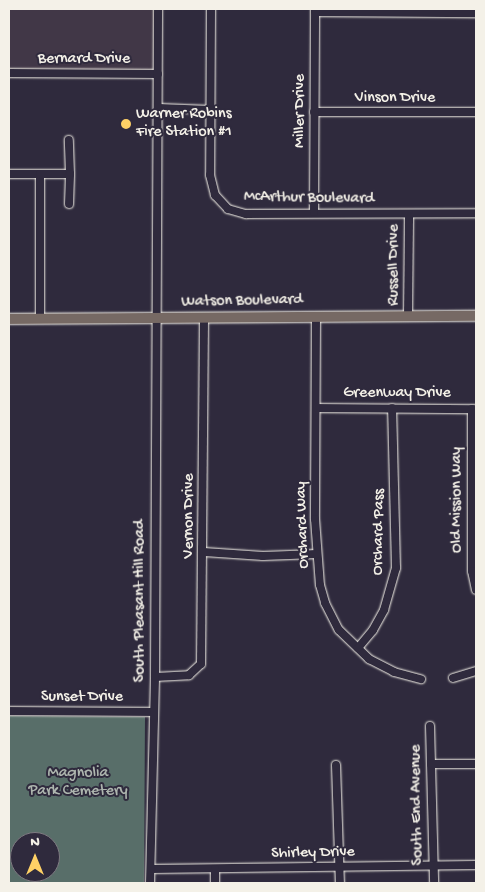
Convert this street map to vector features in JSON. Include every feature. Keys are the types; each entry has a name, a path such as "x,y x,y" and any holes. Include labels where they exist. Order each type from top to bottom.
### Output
{"main road":[{"name":"Watson Boulevard","path":"9,319 476,316"}],"street":[{"name":"South Pleasant Hill Road","path":"150,883 155,677 158,9"},
{"name":"McArthur Boulevard","path":"211,9 210,175 215,195 228,209 246,214 314,212 476,214"},
{"path":"315,11 476,12"},
{"name":"Miller Drive","path":"314,212 315,11"},
{"name":"Bernard Drive","path":"9,73 158,74"},
{"path":"159,108 210,110"},
{"name":"Vinson Drive","path":"314,112 476,112"},
{"path":"69,140 69,204"},
{"path":"9,174 70,174"},
{"path":"40,174 40,318"},
{"name":"Russell Drive","path":"408,214 408,316"},
{"name":"Orchard Way","path":"316,317 317,554 320,586 330,616 339,630 358,648 380,666 421,679"},
{"name":"Vernon Drive","path":"155,677 189,675 201,664 204,552 204,318"},
{"name":"Greenway Drive","path":"317,408 474,409"},
{"name":"Orchard Pass","path":"358,648 373,630 384,610 396,568 392,408"},
{"name":"Old Mission Way","path":"474,409 472,571 476,590"},
{"path":"204,552 263,556 317,554"},
{"path":"453,678 476,671"},
{"name":"Sunset Drive","path":"9,711 154,712"},
{"name":"South End Avenue","path":"430,726 434,883"},
{"path":"336,764 340,883"},
{"path":"431,764 476,764"},
{"name":"Shirley Drive","path":"151,869 476,865"},
{"path":"215,869 215,883"}],"shaded area":[{"path":"9,9 154,9 155,70 9,70"}],"green space":[{"name":"Magnolia Park Cemetery","path":"9,716 145,717 144,883 9,883"}],"place":[{"name":"Warner Robins Fire Station #1","path":"126,124"}]}
